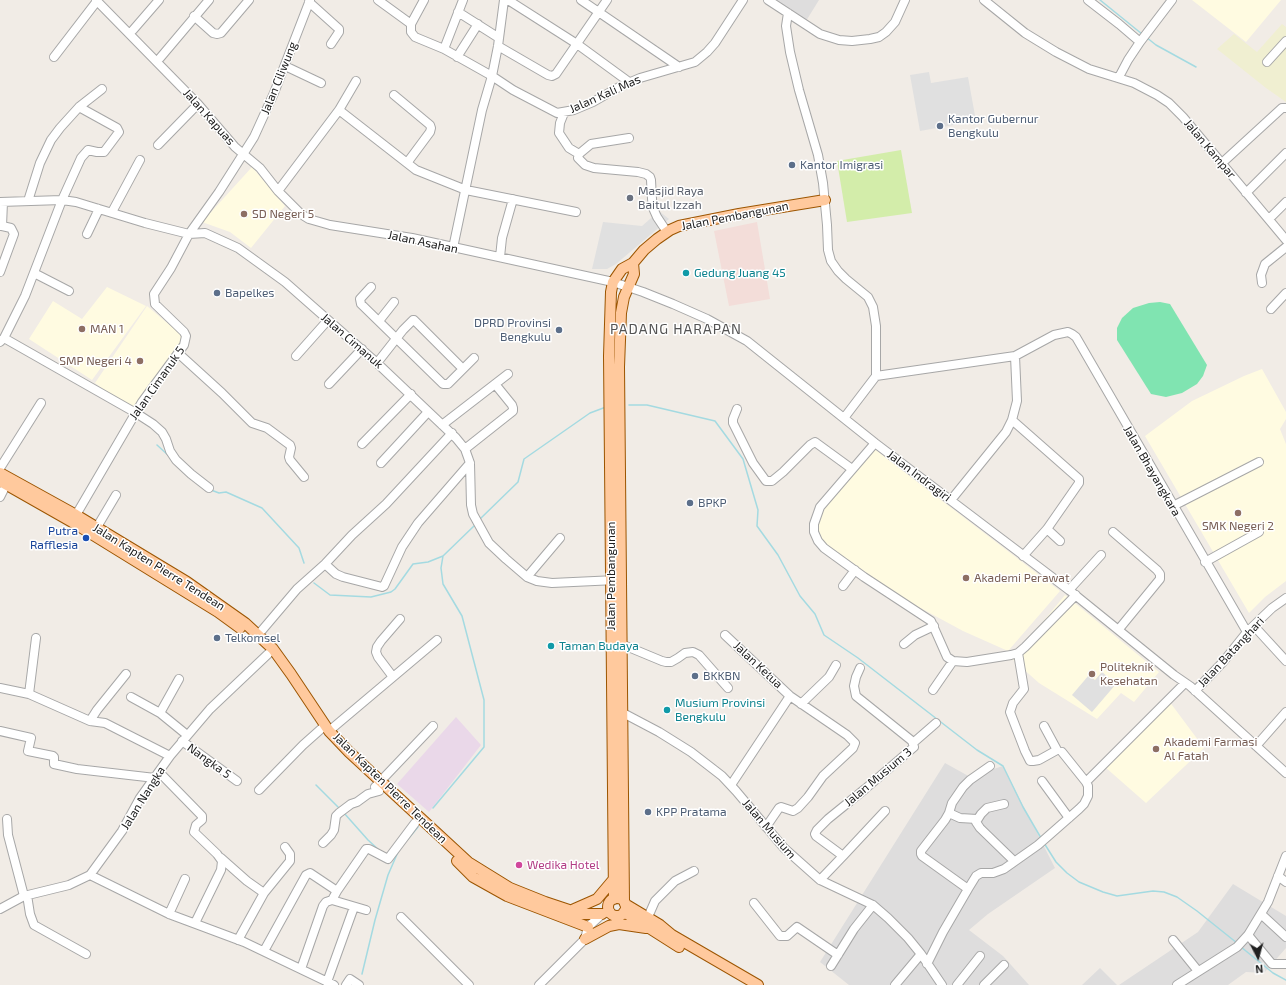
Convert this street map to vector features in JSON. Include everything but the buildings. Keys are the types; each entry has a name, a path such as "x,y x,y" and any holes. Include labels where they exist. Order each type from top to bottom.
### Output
{"main road":[{"name":"Jalan Pembangunan","path":"615,448 609,356 610,307 613,282 622,269 633,263 644,250 667,232 679,226 825,200"},
{"name":"Jalan Pembangunan","path":"622,904 614,880 612,709 616,581 615,448 621,320 624,297 634,274 633,263"},
{"path":"0,473 74,519"},
{"path":"3,483 74,519"},
{"name":"Jalan Kapten Pierre Tendean","path":"74,519 97,527 251,636 268,654 325,730"},
{"name":"Jalan Kapten Pierre Tendean","path":"74,519 144,561 193,586 234,614 273,649 341,754 479,870 510,888 580,914 606,913 621,915 622,904"},
{"name":"Jalan Pembangunan","path":"616,581 621,644 622,904"},
{"path":"612,709 622,713"},
{"name":"Jalan Kapten Pierre Tendean","path":"378,786 473,877 507,896 588,927"},
{"path":"572,910 597,899 614,880"},
{"path":"606,913 609,903 622,904 648,917 672,935 758,985"},
{"path":"622,904 650,929 744,985"},
{"path":"585,939 609,926 619,924 650,929"}],"street":[{"path":"54,57 99,0"},
{"name":"Jalan Kapuas","path":"99,0 133,30 196,96 238,144 243,154"},
{"name":"Jalan Kapuas","path":"99,0 198,104 235,147 243,154"},
{"path":"133,30 159,0"},
{"path":"160,58 208,0"},
{"path":"194,16 213,33 221,33 249,0"},
{"path":"378,0 411,24 424,0"},
{"path":"444,49 463,0"},
{"path":"453,248 482,110 492,76 504,0"},
{"path":"508,0 577,44 630,82"},
{"path":"581,0 679,67"},
{"path":"458,12 478,24 498,42 548,75 552,76 556,74 607,0"},
{"name":"Jalan Kali Mas","path":"411,24 411,32 415,37 444,49 492,76 513,90 552,111 564,113 593,102 619,87 640,78 695,62 715,43 743,0"},
{"path":"768,0 779,3 788,13 828,38 860,41 879,37 886,32 895,22 905,0"},
{"name":"Jalan Kampar","path":"984,0 1021,29 1056,52 1089,69 1103,74 1119,77 1145,88 1169,103 1183,117 1286,240"},
{"path":"1088,0 1141,41"},
{"path":"1119,77 1141,41 1172,0"},
{"path":"310,1 339,29 339,32 331,44"},
{"name":"Jalan Ciliwung","path":"189,234 219,192 254,137 285,66 310,1"},
{"path":"788,13 786,26 798,90 818,155 825,200 828,250 831,261 846,280 870,299 876,326 876,376 844,418"},
{"path":"457,57 478,24"},
{"path":"1268,62 1286,41"},
{"path":"285,66 321,83"},
{"path":"278,191 339,110 356,81"},
{"path":"28,201 47,148 60,128 79,107 102,89"},
{"path":"394,95 430,125 431,128 430,132 407,163"},
{"path":"158,145 198,104"},
{"path":"79,107 117,128 119,132 104,152 88,150 81,158 62,200 25,296 2,340 136,413 162,432 172,455 191,474 209,488"},
{"path":"1222,163 1282,108 1286,108"},
{"path":"339,110 416,170 466,190 576,212"},
{"path":"564,113 560,123 559,133 569,148 579,154"},
{"path":"579,154 595,142 630,138"},
{"path":"1246,193 1286,153"},
{"name":"Jalan Asahan","path":"243,154 260,168 278,191 301,214 316,222 412,238 613,282 628,287"},
{"path":"579,154 578,158 585,165 594,168 638,172 646,174 650,177 653,208 667,232"},
{"path":"112,212 140,160"},
{"path":"500,258 502,238 513,199"},
{"name":"Jalan Cimanuk","path":"1,202 62,200 76,202 145,223 189,234 205,232 238,248 285,282 362,349 452,433 465,449 470,463 471,505 473,514 485,537 494,548 527,577 537,581 552,583 616,581"},
{"path":"0,272 2,260 14,234 11,228 1,226 1,202"},
{"path":"1269,220 1286,202"},
{"path":"87,234 99,209"},
{"name":"Jalan Cimanuk 5","path":"74,519 142,402 184,345 186,336 184,332 155,304 154,294 172,268 189,234"},
{"path":"1262,283 1261,275 1265,264 1286,247"},
{"path":"34,272 70,291"},
{"path":"371,287 361,297 360,302 443,384 448,384 474,358"},
{"name":"Jalan Indragiri","path":"628,287 707,319 747,341 875,443 1119,629 1195,691 1286,774"},
{"path":"1271,309 1286,294"},
{"path":"379,321 394,302"},
{"path":"296,356 328,320"},
{"path":"377,363 412,320 416,320 463,369"},
{"name":"Jalan Bhayangkara","path":"1015,356 1054,335 1068,332 1076,337 1205,562 1247,632"},
{"path":"329,384 362,349"},
{"path":"178,353 252,423 267,428 290,445 291,448 288,457 304,477"},
{"path":"876,376 1015,356 1017,401 1012,420 1006,432 951,500"},
{"path":"442,425 508,374"},
{"path":"465,449 513,412 512,405 495,384"},
{"path":"362,444 411,394"},
{"path":"0,468 41,403"},
{"path":"737,409 733,419 733,424 753,463 766,481 772,481 815,442 852,469"},
{"path":"381,463 428,412"},
{"path":"1012,420 1080,479 1079,483 1047,529 1023,556"},
{"path":"258,635 297,589 325,564 352,535 386,504 452,433"},
{"path":"875,443 820,507 814,524 814,532 818,541 824,548 926,617 934,626 947,657 953,661 967,662 1011,655 1018,653 1025,648 1101,555"},
{"path":"1173,506 1259,462"},
{"path":"325,564 336,574 343,577 382,587 384,586 402,547 418,523 470,463"},
{"path":"0,497 3,483"},
{"path":"97,527 116,495"},
{"path":"1047,529 1060,541"},
{"path":"1113,532 1160,574 1160,579 1119,629"},
{"path":"1205,562 1259,532"},
{"path":"527,577 560,538"},
{"path":"843,586 855,570"},
{"name":"Jalan Batanghari","path":"1195,691 1223,662 1247,632 1272,608 1286,598"},
{"path":"394,677 378,657 376,652 381,640 400,619"},
{"path":"904,644 915,635 934,626"},
{"path":"1254,626 1286,661"},
{"name":"Jalan Ketua","path":"726,635 790,696 854,741 855,745 849,753 823,776 798,808 793,811 782,807 779,808 766,827"},
{"path":"28,694 36,638"},
{"path":"259,790 303,745 394,677 437,640"},
{"path":"621,644 666,662 671,662 685,653 693,652 699,655 728,688"},
{"path":"1018,653 1024,690 1012,703 1010,712 1030,761 1033,762 1039,760 1057,750 1044,726"},
{"name":"Jalan Nangka","path":"0,909 25,896 69,885 90,875 122,831 140,798 184,738 213,706 268,654"},
{"path":"933,690 953,661"},
{"path":"801,704 829,677 836,665"},
{"name":"Jalan Musium 3","path":"843,856 816,836 816,830 914,747 913,743 856,696 854,686 860,668"},
{"path":"90,721 126,674"},
{"path":"160,713 179,679"},
{"path":"1086,782 1185,683"},
{"path":"0,688 28,694 90,721 105,723 170,756"},
{"path":"731,785 790,696"},
{"name":"Nangka 5","path":"131,697 160,713 184,738 237,781"},
{"path":"1256,746 1286,712"},
{"name":"Jalan Musium","path":"622,713 659,732 691,752 722,776 784,848 820,880 873,905 900,929 921,954 942,985"},
{"path":"913,743 936,723"},
{"path":"323,843 334,830 336,816 378,786 433,726"},
{"path":"0,731 31,738 28,751 53,756 54,764 77,769 157,775 202,816 202,820 196,825 194,832 247,881 264,893"},
{"path":"927,964 976,876 981,873 999,872 1045,839 1084,804 1088,796 1088,786 1062,752"},
{"path":"968,889 920,854 941,826 949,813 952,803 963,787 970,780 990,766"},
{"path":"1042,781 1069,818"},
{"path":"1004,804 987,808 976,822 980,828 1014,861"},
{"path":"820,880 885,811"},
{"path":"949,813 960,818 977,819"},
{"path":"6,819 8,835 34,925 86,954"},
{"path":"332,900 366,849 369,849 388,859 415,823"},
{"path":"238,940 264,893 290,861 290,854 285,847"},
{"path":"1177,985 1242,941 1268,902 1286,856"},
{"path":"195,923 221,870 221,858"},
{"path":"648,917 655,901 675,881 694,871"},
{"path":"264,952 306,875 310,873 313,874 337,891"},
{"path":"90,875 169,914 238,940 331,984 354,907"},
{"path":"1278,876 1286,882"},
{"path":"169,914 185,879"},
{"path":"301,969 323,906 327,901 332,900 366,910"},
{"path":"754,903 780,936 787,936 798,927 838,955"},
{"path":"831,966 873,905"},
{"path":"539,985 585,939 588,927 606,913"},
{"path":"1261,914 1286,938"},
{"path":"401,917 469,985"},
{"path":"1173,940 1198,971"},
{"path":"1242,941 1272,964 1286,964"},
{"path":"895,985 921,954"},
{"path":"957,985 980,956"},
{"path":"984,985 1004,965"},
{"path":"346,985 349,979 359,985"}],"shaded area":[{"path":"775,0 819,0 806,21"},
{"path":"1192,0 1281,0 1246,42"},
{"path":"929,72 931,83 968,77 976,121 920,131 910,75"},
{"name":"SD Negeri 5","path":"252,167 285,206 251,248 230,232 202,222"},
{"path":"659,211 669,219 616,264 607,269 592,269 603,222 642,226"},
{"path":"757,222 770,299 729,306 714,231"},
{"name":"MAN 1","path":"107,287 146,306 92,380 29,339 53,301 82,319"},
{"name":"SMP Negeri 4","path":"147,306 185,338 132,410 95,383"},
{"name":"SMK Negeri 2","path":"1262,369 1286,412 1286,419 1280,429 1286,444 1286,581 1265,597 1249,613 1145,436 1192,401"},
{"path":"873,448 1060,591 1008,651 963,631 902,598 822,541 815,515"},
{"path":"1065,595 1159,672 1134,702 1121,693 1097,719 1039,683 1012,659"},
{"path":"1102,672 1116,684 1092,712 1072,695 1089,675 1095,680"},
{"path":"1169,701 1204,748 1146,803 1105,767"},
{"path":"456,717 481,745 429,812 397,784"},
{"path":"945,763 972,778 981,773 1003,766 1055,868 988,914 969,930 1003,956 1029,985 849,985 820,962"},
{"path":"1233,884 1286,916 1286,948 1264,973 1246,972 1228,985 1119,985 1198,932"},
{"path":"1100,968 1117,985 1082,985"}],"green space":[{"path":"1282,24 1286,27 1286,102 1217,49 1234,34 1257,52"},
{"path":"901,150 912,213 847,222 837,161"},
{"path":"1160,302 1170,304 1207,365 1203,376 1197,384 1182,393 1166,397 1151,394 1117,340 1117,328 1122,318 1133,308 1149,303"}],"waterway":[{"path":"1100,0 1142,34"},
{"path":"1146,37 1156,45 1196,67"},
{"path":"629,405 647,405 715,421 743,459 758,510 757,526 778,555 800,596 815,614 824,635 858,658 977,750 1003,766 1023,807 1041,838"},
{"path":"480,519 518,482 524,459 590,413 606,407"},
{"path":"157,445 169,456"},
{"path":"211,490 219,493 226,492 262,508 299,548 304,563"},
{"path":"433,808 484,747 484,700 462,616 443,584 441,568 443,556 475,525"},
{"path":"314,583 330,595 371,597 391,592 395,589 413,564 428,562 443,556"},
{"path":"316,785 338,807"},
{"path":"344,813 380,851"},
{"path":"408,839 418,827"},
{"path":"1044,843 1056,862 1079,882 1117,896 1153,891 1164,892 1177,897 1237,943"},
{"path":"362,974 388,875 398,852"},
{"path":"1241,947 1273,973 1286,980"}],"place":[{"name":"Kantor Gubernur Bengkulu","path":"940,126"},
{"name":"Kantor Imigrasi","path":"792,165"},
{"name":"Masjid Raya Baitul Izzah","path":"630,198"},
{"name":"SD Negeri 5","path":"244,214"},
{"name":"Gedung Juang 45","path":"686,273"},
{"name":"Bapelkes","path":"217,293"},
{"name":"MAN 1","path":"82,329"},
{"name":"DPRD Provinsi Bengkulu","path":"559,330"},
{"name":"SMP Negeri 4","path":"140,361"},
{"name":"BPKP","path":"690,503"},
{"name":"SMK Negeri 2","path":"1238,513"},
{"name":"Putra Rafflesia","path":"86,538"},
{"name":"Akademi Perawat","path":"966,578"},
{"name":"Telkomsel","path":"217,638"},
{"name":"Taman Budaya","path":"551,646"},
{"name":"Politeknik Kesehatan","path":"1092,674"},
{"name":"BKKBN","path":"695,676"},
{"name":"Musium Provinsi Bengkulu","path":"667,710"},
{"name":"Akademi Farmasi Al Fatah","path":"1156,749"},
{"name":"KPP Pratama","path":"648,812"},
{"name":"Wedika Hotel","path":"519,865"}],"district":[{"name":"PADANG HARAPAN","path":"676,329"}]}
